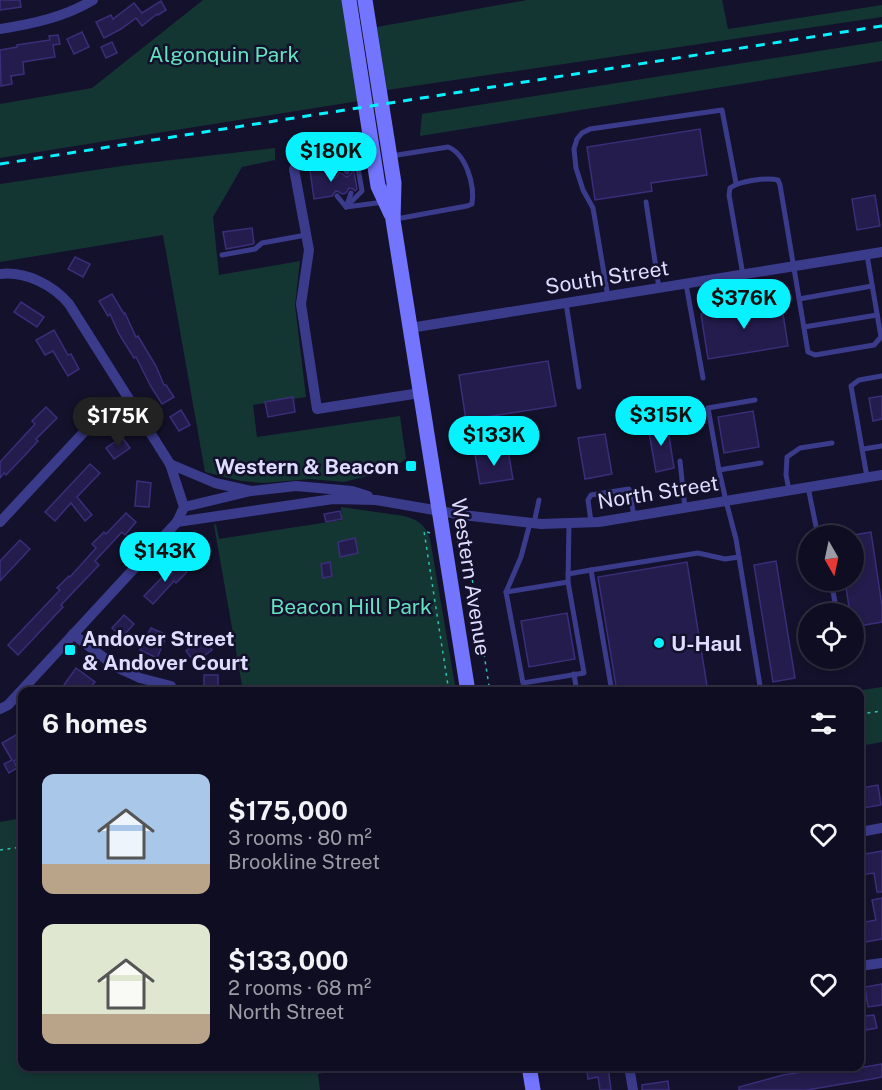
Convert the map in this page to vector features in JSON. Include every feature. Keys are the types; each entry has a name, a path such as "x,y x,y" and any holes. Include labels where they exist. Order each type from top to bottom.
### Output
{"main road":[{"name":"Western Avenue","path":"349,0 378,186 393,220"},
{"name":"Western Avenue","path":"365,0 394,183 393,220 467,687"},
{"path":"531,1071 533,1090"}],"street":[{"path":"0,29 48,19 78,9 93,0"},
{"path":"294,169 309,250 302,304 317,409 420,393"},
{"name":"South Street","path":"410,328 882,252"},
{"path":"0,274 25,276 42,282 61,294 69,304 170,464 184,507 177,522 24,687"},
{"path":"0,522 84,432 129,400"},
{"path":"170,464 215,483 251,492"},
{"name":"North Street","path":"376,500 463,515 532,523 591,522 882,475"},
{"path":"184,507 251,492 296,486 352,491 376,500"},
{"path":"177,522 333,499 376,500"},
{"path":"73,634 116,666 140,678 171,686"},
{"path":"0,709 8,705 18,694"},
{"path":"864,831 882,828"},
{"path":"864,965 882,963"},
{"path":"630,1071 633,1090"}],"lane":[{"path":"608,297 593,208 583,190 576,168 574,149 582,133 590,129 722,110 736,183"},
{"path":"390,157 448,147 455,150 468,169 473,198 472,204 466,206 393,220"},
{"path":"338,160 373,154"},
{"path":"338,160 347,172"},
{"path":"333,174 338,160"},
{"path":"338,160 358,168 362,191 346,207"},
{"path":"743,275 729,195 730,188 736,183 772,178 778,180 808,352 815,355 874,345 881,337 867,255"},
{"path":"346,207 351,193"},
{"path":"337,196 346,207"},
{"path":"346,207 386,202"},
{"path":"646,202 659,288"},
{"path":"222,255 255,249 262,243 306,235"},
{"path":"686,284 703,378"},
{"path":"799,299 872,286"},
{"path":"566,303 579,387"},
{"path":"804,327 877,315"},
{"path":"867,477 851,386 859,380 882,376"},
{"path":"755,400 708,408 719,470 736,539 760,687"},
{"path":"789,490 786,475 787,457 800,448 832,442"},
{"path":"862,449 882,446"},
{"path":"680,461 685,508"},
{"path":"719,470 761,463"},
{"path":"808,487 816,525"},
{"path":"591,522 588,500 591,495 629,489 634,516"},
{"path":"538,500 521,557 506,592 523,683 584,673 567,582 569,523"},
{"path":"568,574 698,553 725,559 739,557"},
{"path":"591,570 611,687"},
{"path":"506,592 567,582"},
{"path":"574,674 576,687"}],"path":[{"path":"423,531 448,687"},
{"path":"467,546 489,687"},
{"path":"864,713 882,711"},
{"path":"0,850 18,848"}],"green space":[{"name":"Algonquin Park","path":"203,0 342,0 359,101 0,158 0,104 92,88"},
{"path":"527,0 722,0 728,29 882,5 882,17 387,90 377,27"},
{"path":"882,41 882,61 420,136 422,114"},
{"path":"275,148 275,160 242,167 213,217 219,275 300,261 295,305 306,397 253,405 257,437 400,416 406,459 390,470 344,482 310,479 264,483 241,481 205,472 163,235 0,262 0,184 129,165"},
{"name":"Beacon Hill Park","path":"341,507 404,516 417,521 424,527 430,539 455,687 242,687 214,525 216,524 219,539 342,520"},
{"path":"882,687 882,742 864,745 864,690"},
{"path":"18,819 18,1071 338,1071 318,1074 320,1090 0,1090 0,822"}],"building":[{"path":"0,0 20,0 21,7 0,10"},
{"path":"161,1 166,10 142,26 136,18 104,38 96,22 111,15 113,19 134,3 142,13"},
{"path":"82,32 89,47 74,54 67,39"},
{"path":"58,35 60,44 53,45 55,57 23,62 24,74 11,76 12,84 1,86 0,50 50,40 49,36"},
{"path":"112,42 117,53 106,58 101,47"},
{"path":"700,129 707,175 651,183 652,191 595,200 587,147"},
{"path":"325,167 327,175 332,179 339,173 347,177 352,171 354,172 357,189 355,191 349,188 346,193 342,194 336,191 332,196 314,199 310,170"},
{"path":"875,195 880,226 857,230 852,199"},
{"path":"252,228 253,244 226,249 223,232"},
{"path":"75,257 90,264 83,277 68,269"},
{"path":"112,294 125,313 136,337 138,336 156,366 164,385 174,397 162,404 136,357 134,358 119,334 110,314 108,316 99,301"},
{"path":"781,301 788,346 708,359 701,314"},
{"path":"21,302 44,317 37,327 14,312"},
{"path":"54,330 79,369 68,376 53,351 45,355 36,340"},
{"path":"548,361 556,406 466,420 459,375"},
{"path":"882,396 882,419 873,421 869,398"},
{"path":"293,397 295,412 268,417 265,402"},
{"path":"46,407 57,418 36,439 38,441 27,453 6,475 4,473 0,478 0,462 35,424 32,421"},
{"path":"181,410 190,425 179,431 170,417"},
{"path":"753,411 759,447 724,453 718,417"},
{"path":"667,423 674,468 656,472 648,427"},
{"path":"605,434 612,474 585,479 578,438"},
{"path":"122,437 130,448 114,459 106,448"},
{"path":"508,450 513,479 480,484 475,455"},
{"path":"90,464 100,473 77,497 92,515 85,521 71,503 55,521 45,512"},
{"path":"137,481 151,483 149,507 135,506"},
{"path":"340,511 342,519 326,522 324,514"},
{"path":"126,513 136,522 125,535 122,532 95,561 99,565 18,655 8,645 60,590 57,588 96,548 92,544 104,532 106,534"},
{"path":"871,532 882,606 882,622 864,625 864,603 848,603 847,591 864,591 864,533"},
{"path":"355,538 358,553 340,557 338,542"},
{"path":"20,540 30,549 0,581 0,561"},
{"path":"776,561 795,678 773,682 754,565"},
{"path":"330,562 332,576 323,578 321,564"},
{"path":"687,562 707,687 616,687 598,577"},
{"path":"176,563 187,572 176,583 174,581 153,604 144,596"},
{"path":"567,613 575,659 529,667 521,621"},
{"path":"124,615 134,624 122,637 112,628"},
{"path":"151,628 167,635 157,658 140,650"},
{"path":"202,638 212,650 195,663 186,651"},
{"path":"76,668 95,682 91,687 63,687"},
{"path":"204,675 218,675 218,687 204,687"},
{"path":"16,735 18,738 18,758 14,761 17,768 9,773 4,764 12,760 2,743"},
{"path":"878,785 881,805 864,808 864,787"},
{"path":"882,851 882,892 877,892 874,873 864,874 864,854"},
{"path":"882,898 882,939 864,942 864,922 876,920 872,900"},
{"path":"882,984 882,1005 868,1007 865,987"},
{"path":"874,1015 877,1028 866,1030 864,1016"},
{"path":"882,1064 882,1077 807,1090 739,1090 739,1087 783,1075 809,1071 864,1071 864,1067"},
{"path":"587,1071 609,1071 611,1090 600,1090 598,1077 588,1079"},
{"path":"668,1081 669,1090 642,1090 642,1085"}],"railway":[{"path":"0,164 882,26"}],"place":[{"name":"Western & Beacon","path":"411,466"},
{"name":"U-Haul","path":"659,643"},
{"name":"Andover Street & Andover Court","path":"70,650"}]}
